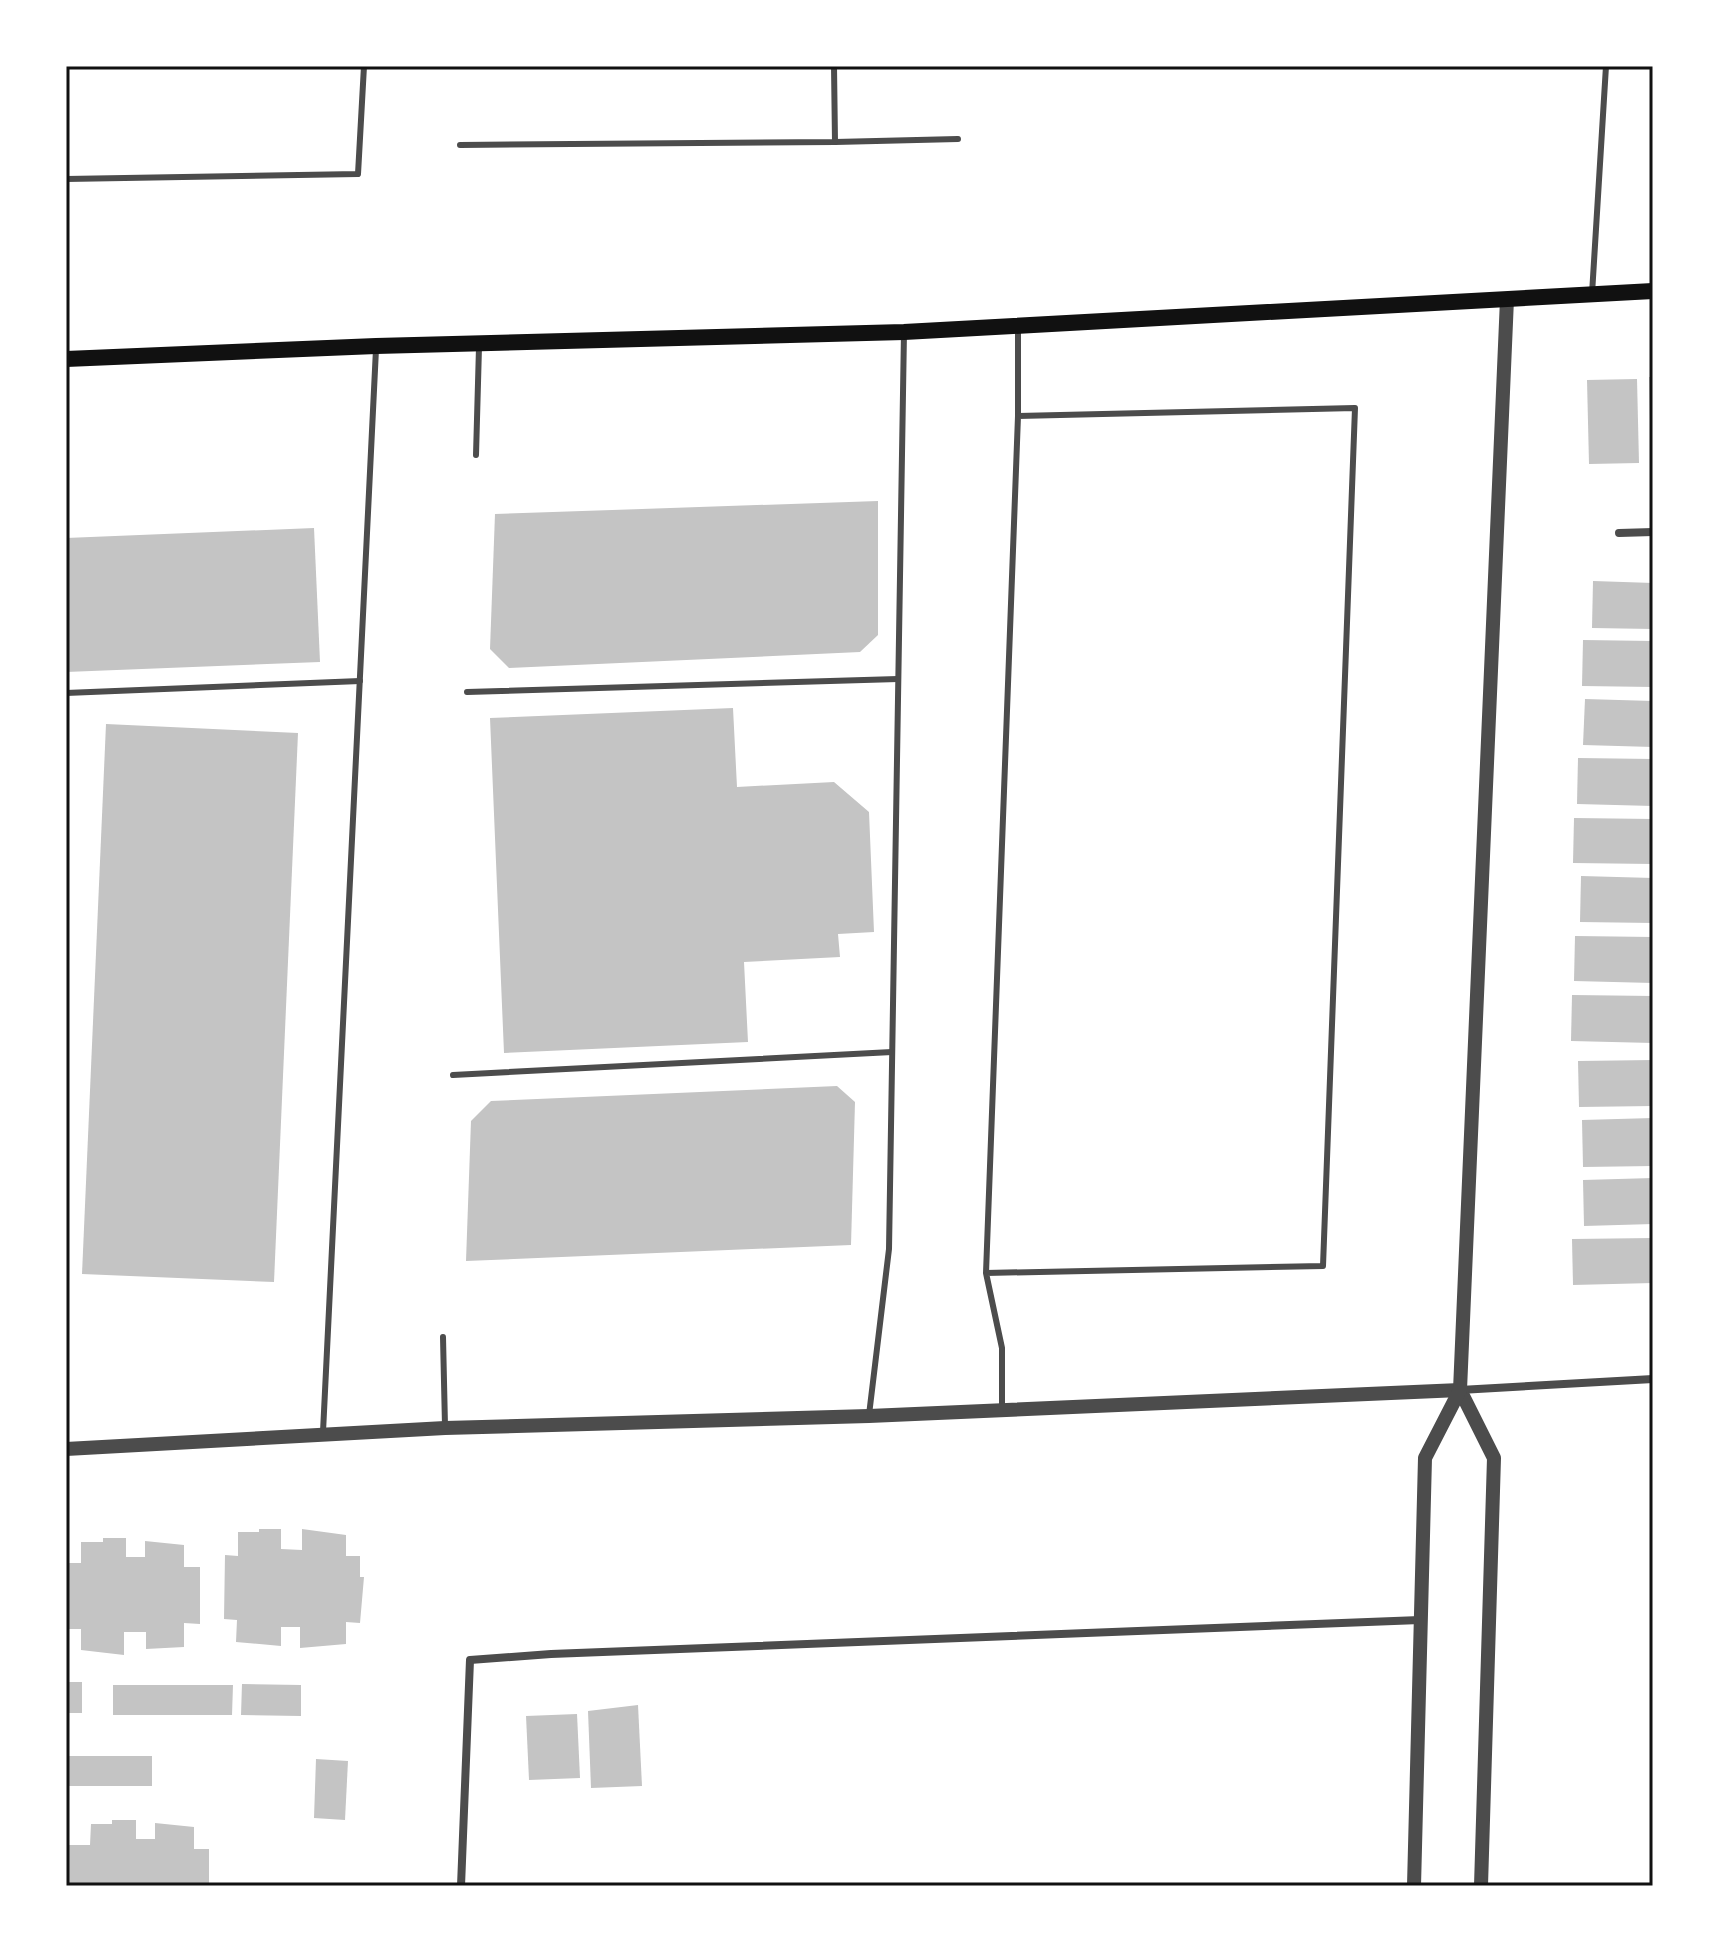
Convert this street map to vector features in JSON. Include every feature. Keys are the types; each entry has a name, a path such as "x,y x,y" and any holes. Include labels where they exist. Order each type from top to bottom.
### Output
{"main road":[{"path":"66,359 376,346 904,332 1653,291"}],"street":[{"path":"1414,1886 1425,1458 1460,1390 1507,299"},
{"path":"1619,533 1653,532"},
{"path":"66,1449 445,1428 869,1416 1653,1379"},
{"path":"1460,1390 1494,1458 1481,1886"},
{"path":"461,1886 470,1660 551,1654 1420,1620"}],"lane":[{"path":"66,179 358,174 364,66"},
{"path":"834,66 835,142"},
{"path":"1592,294 1606,66"},
{"path":"460,145 958,139"},
{"path":"1002,1410 1002,1348 986,1273 1018,416 1018,326"},
{"path":"869,1416 889,1249 904,332"},
{"path":"476,455 479,343"},
{"path":"323,1436 376,346"},
{"path":"986,1273 1323,1266 1355,408 1018,416"},
{"path":"467,692 898,679"},
{"path":"66,693 360,681"},
{"path":"453,1075 892,1052"},
{"path":"443,1337 445,1428"}],"building":[{"path":"1649,377 1653,377 1653,420 1650,420"},
{"path":"1637,379 1639,463 1589,464 1587,380"},
{"path":"878,501 878,635 860,652 509,668 490,649 495,514"},
{"path":"314,528 320,662 66,672 66,538"},
{"path":"1593,581 1653,583 1653,629 1592,628"},
{"path":"1583,640 1653,641 1653,687 1582,686"},
{"path":"1585,699 1653,701 1653,747 1583,745"},
{"path":"733,708 737,787 834,782 869,812 874,932 838,934 840,957 744,962 748,1042 504,1053 490,718"},
{"path":"106,724 298,733 274,1282 82,1274"},
{"path":"1578,758 1653,759 1653,806 1577,804"},
{"path":"1574,818 1653,819 1653,864 1573,863"},
{"path":"1581,876 1653,878 1653,923 1580,922"},
{"path":"1575,936 1653,937 1653,983 1574,981"},
{"path":"1572,995 1653,996 1653,1043 1571,1041"},
{"path":"1653,1060 1653,1106 1579,1107 1578,1061"},
{"path":"837,1086 855,1102 851,1245 466,1261 471,1121 491,1101"},
{"path":"1653,1118 1653,1166 1583,1167 1582,1120"},
{"path":"1653,1178 1653,1224 1584,1226 1583,1180"},
{"path":"1653,1238 1653,1283 1573,1285 1572,1239"},
{"path":"259,1529 281,1529 281,1549 302,1550 302,1529 346,1535 346,1556 360,1556 360,1577 364,1577 360,1623 346,1622 346,1644 300,1648 300,1627 281,1627 281,1646 236,1642 237,1620 224,1619 225,1555 238,1556 238,1532 259,1532"},
{"path":"103,1538 126,1538 126,1557 145,1557 145,1541 184,1545 184,1567 200,1567 200,1624 184,1623 184,1647 146,1649 146,1632 124,1632 124,1655 81,1650 81,1629 66,1629 66,1563 81,1563 81,1542 103,1542"},
{"path":"66,1682 82,1682 82,1713 66,1713"},
{"path":"242,1684 301,1685 301,1716 241,1715"},
{"path":"113,1685 233,1685 232,1715 113,1715"},
{"path":"638,1705 642,1786 591,1788 588,1711"},
{"path":"577,1714 580,1778 529,1780 526,1716"},
{"path":"66,1756 152,1756 152,1786 66,1786"},
{"path":"316,1759 348,1761 345,1820 314,1818"},
{"path":"112,1820 136,1820 136,1839 155,1839 155,1823 194,1827 194,1849 209,1849 209,1886 66,1886 66,1845 90,1845 91,1824 112,1824"}]}
